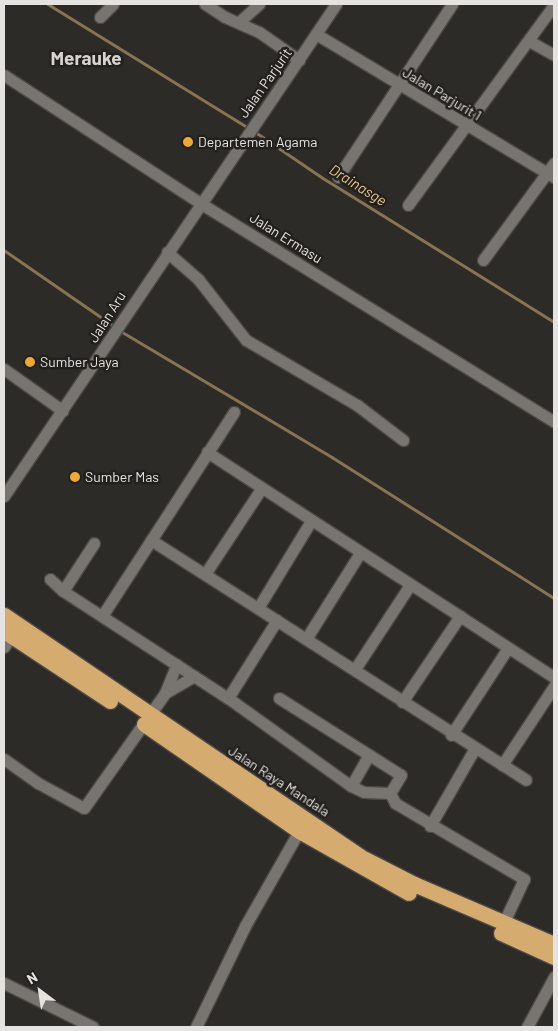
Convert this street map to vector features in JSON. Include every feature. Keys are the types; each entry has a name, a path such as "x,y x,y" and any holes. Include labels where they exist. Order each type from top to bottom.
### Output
{"highway":[{"name":"Jalan Raya Mandala","path":"4,615 147,720 252,791 365,859 503,924 554,944"},
{"name":"Jalan Raya Mandala","path":"6,638 147,720"},
{"name":"Jalan Raya Mandala","path":"252,791 299,831 412,895 554,957"}],"street":[{"path":"100,17 113,4"},
{"path":"205,4 225,17 239,22 299,60"},
{"path":"239,22 259,4"},
{"name":"Jalan Parjurit","path":"200,203 336,4"},
{"path":"338,177 395,94 396,84 452,4"},
{"path":"408,205 467,128 554,5"},
{"name":"Jalan Parjurit 1","path":"316,34 467,128 552,171"},
{"path":"529,40 554,55"},
{"name":"Jalan Ermasu","path":"4,75 200,203 554,422"},
{"path":"483,260 552,171"},
{"name":"Jalan Aru","path":"4,496 112,339 166,252 200,203"},
{"path":"166,252 198,279 246,340 357,405 404,440"},
{"path":"4,369 63,411"},
{"path":"102,616 234,412"},
{"path":"207,452 311,522 554,677"},
{"path":"205,574 261,489"},
{"path":"258,608 311,522"},
{"path":"152,540 355,669 451,734 526,780"},
{"path":"63,591 94,543"},
{"path":"306,638 360,553"},
{"path":"50,579 63,591 228,698 351,786 364,792 390,793"},
{"path":"355,669 410,585"},
{"path":"402,702 460,616"},
{"path":"228,698 277,620"},
{"path":"451,734 508,648"},
{"path":"4,759 38,783 84,808 165,693 177,664"},
{"path":"165,693 194,676"},
{"path":"502,764 554,686"},
{"path":"279,698 402,776 390,793"},
{"path":"430,826 475,748"},
{"path":"351,786 369,755"},
{"path":"390,793 395,803 430,826 524,879 503,924"},
{"path":"196,1027 245,926 299,831"},
{"path":"527,1027 554,977"},
{"path":"4,983 93,1027"}],"waterway":[{"name":"Drainasge","path":"48,4 249,128"},
{"name":"Drainasge","path":"254,131 323,178 554,322"},
{"path":"4,250 115,327"},
{"path":"119,330 332,457 554,598"}],"place":[{"name":"Departemen Agama","path":"188,142"},
{"name":"Sumber Jaya","path":"30,362"},
{"name":"Sumber Mas","path":"75,477"}],"district":[{"name":"Merauke","path":"86,58"}]}
